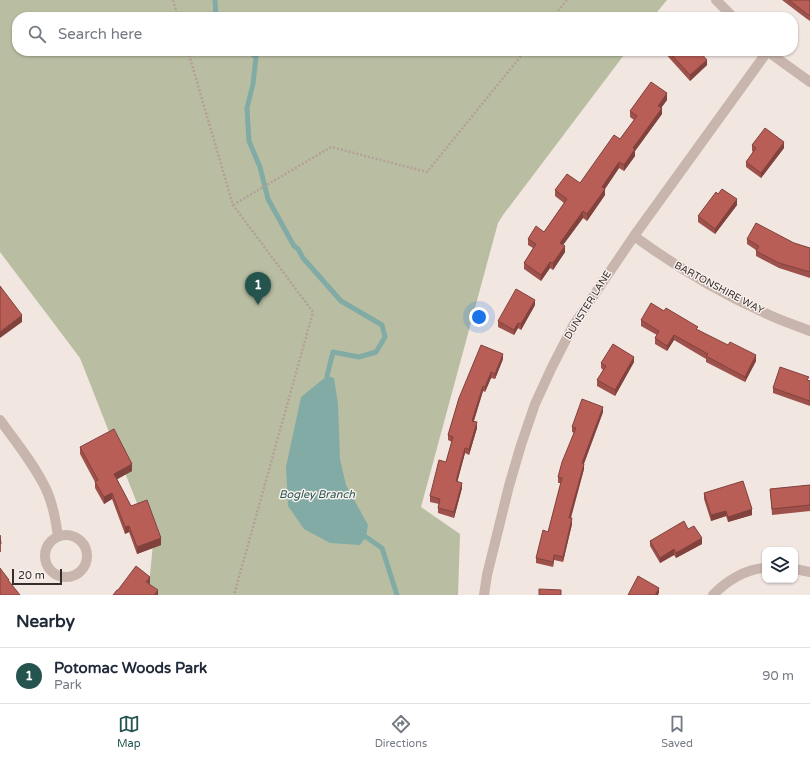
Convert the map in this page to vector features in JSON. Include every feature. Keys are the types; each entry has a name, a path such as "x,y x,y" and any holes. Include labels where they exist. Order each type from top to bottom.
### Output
{"street":[{"path":"716,0 727,12"},
{"name":"DUNSTER LANE","path":"484,595 487,575 509,486 521,445 535,404 573,326 634,236 763,56"},
{"path":"774,56 810,82"},
{"name":"BARTONSHIRE WAY","path":"634,236 656,252 728,295 765,313 810,331"},
{"path":"0,420 32,464 46,490 54,514 58,537"},
{"path":"65,535 72,536 83,545 86,552 86,559 80,572 66,577 59,576 48,567 45,560 47,546 52,540 58,537 65,535"},
{"path":"713,595 726,583 742,574 762,568"},
{"path":"798,570 810,572"}],"path":[{"path":"173,0 177,12"},
{"path":"557,12 566,0"},
{"path":"189,56 233,205 313,312 234,595"},
{"path":"233,205 331,147 427,172 521,56"}],"green space":[{"path":"0,0 667,0 657,12 12,12 12,56 623,56 498,223 421,507 460,534 458,595 148,595 153,544 80,358 0,252"}],"water":[{"name":"Bogley Branch","path":"327,376 334,378 338,404 340,459 346,485 368,525 366,537 360,545 330,543 304,529 288,506 286,467 301,397"}],"building":[{"path":"789,0 810,0 810,16 807,14"},
{"path":"673,56 703,56 707,60 690,75"},
{"path":"651,82 667,93 658,106 662,108 633,148 635,149 624,165 619,162 602,187 605,189 587,214 583,211 560,243 565,246 553,263 550,262 541,275 524,263 536,244 528,239 536,226 544,232 567,199 555,190 567,174 580,183 614,135 620,139 637,116 630,111"},
{"path":"765,128 784,142 761,173 746,162 756,148 752,145"},
{"path":"722,189 737,199 715,229 698,216 716,192 718,194"},
{"path":"756,223 794,243 810,248 810,272 779,263 756,251 759,246 747,239"},
{"path":"0,286 22,315 0,332"},
{"path":"516,289 535,300 521,324 518,323 514,330 498,321"},
{"path":"651,303 664,311 666,308 698,327 696,329 728,345 730,342 756,355 745,377 706,356 708,354 674,335 667,346 655,338 659,331 641,320"},
{"path":"613,344 634,357 615,390 597,380 606,366 601,363"},
{"path":"481,345 503,354 495,374 491,372 485,387 483,386 472,421 477,422 469,449 465,448 456,481 462,483 454,512 438,508 440,499 430,496 439,460 446,462 453,437 448,435 459,398"},
{"path":"780,367 809,377 807,380 810,381 810,401 773,388"},
{"path":"582,399 603,407 582,463 584,464 569,518 572,518 563,557 554,555 553,562 536,558 543,530 548,532 562,478 558,477 562,462 576,428 572,427"},
{"path":"114,429 132,464 114,474 131,506 147,500 161,538 137,547 129,526 125,527 112,493 104,497 95,482 98,480 80,447"},
{"path":"743,481 752,509 728,517 726,511 711,515 704,493"},
{"path":"810,485 810,505 772,509 770,489"},
{"path":"684,521 688,529 694,526 702,538 676,553 674,549 660,558 650,541"},
{"path":"136,566 150,577 146,582 158,590 154,595 113,595 118,590"},
{"path":"0,568 8,580 20,595 0,595"},
{"path":"638,576 659,588 655,595 628,595"},
{"path":"539,589 561,590 561,595 539,595"}],"waterway":[{"name":"Bogley Branch","path":"215,0 216,12"},
{"name":"Bogley Branch","path":"255,56 256,57 253,84 247,108 249,141 260,167 268,199 294,246 298,249 303,258 341,301 382,325 385,337 376,352 359,357 333,352 327,376"},
{"name":"Bogley Branch","path":"366,537 382,548 397,595"}],"place":[{"name":"Potomac Woods Park","path":"258,305"}]}
